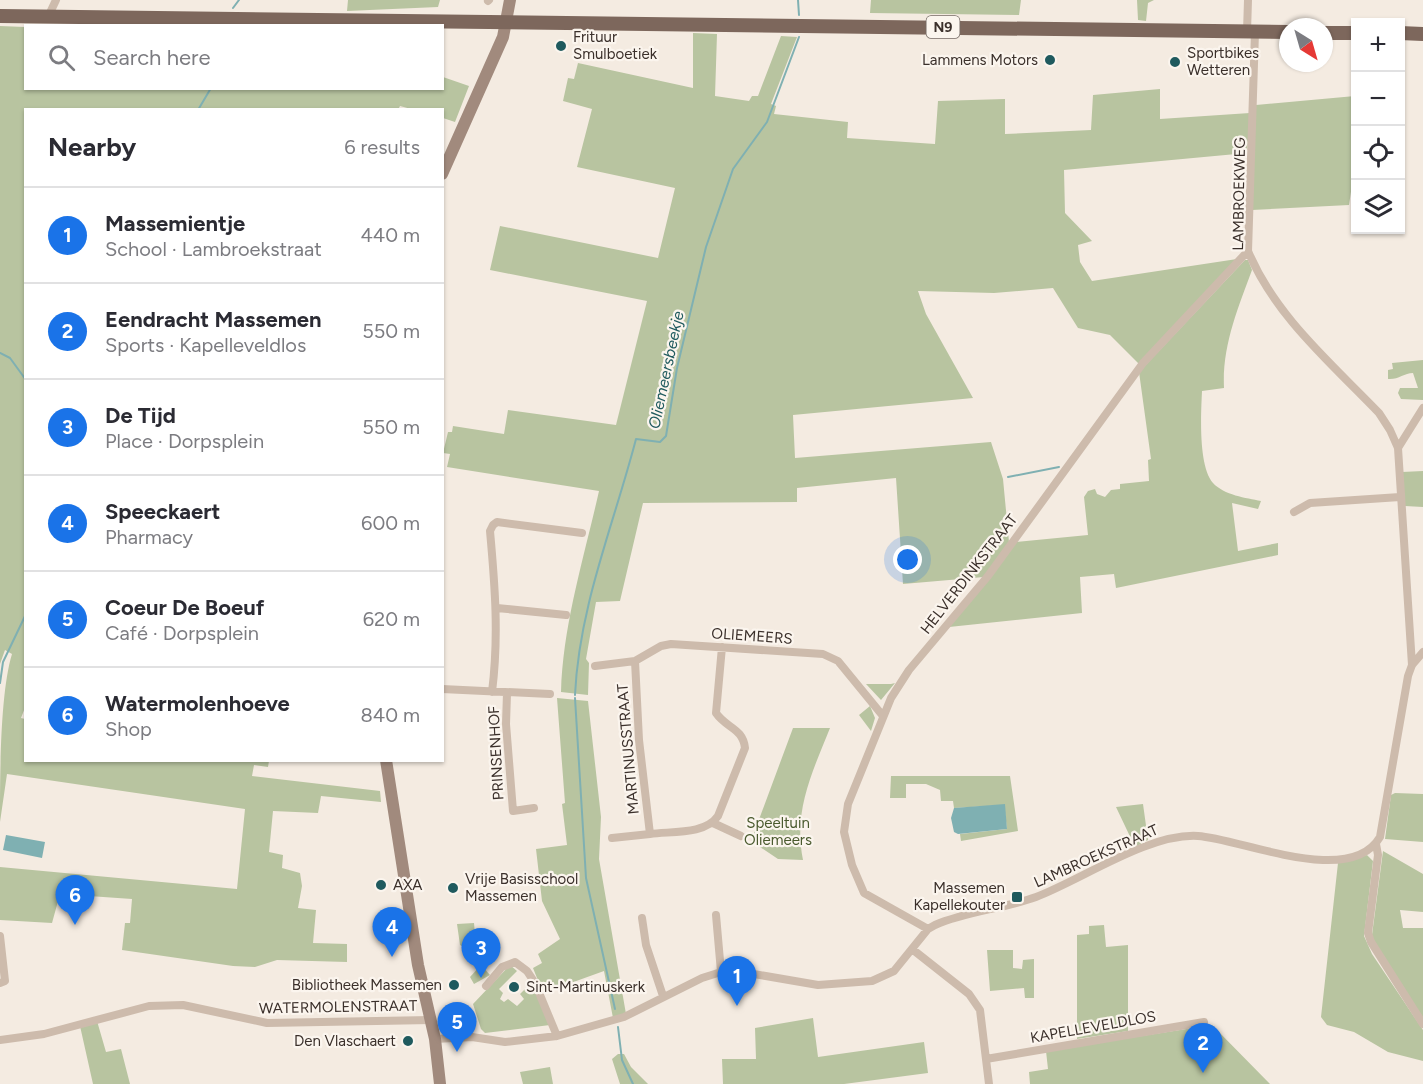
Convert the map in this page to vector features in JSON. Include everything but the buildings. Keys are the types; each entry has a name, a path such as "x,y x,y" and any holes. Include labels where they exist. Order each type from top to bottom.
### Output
{"main road":[{"path":"444,170 485,80 507,22 510,0"},
{"name":"N9","path":"0,16 1279,32"},
{"path":"1333,33 1351,33"},
{"path":"1405,33 1423,34"},
{"path":"386,762 418,965 435,1039 440,1084"}],"street":[{"path":"48,17 56,0"},
{"name":"LAMBROEKWEG","path":"1248,0 1251,32 1248,251 1257,272 1283,311 1379,413 1398,448 1412,665"},
{"name":"HELVERDINKSTRAAT","path":"928,929 864,893 852,865 844,832 848,804 897,686 988,576 1143,363 1248,251"},
{"path":"1398,448 1423,408"},
{"path":"1294,512 1310,503 1400,497"},
{"name":"PRINSENHOF","path":"492,692 497,648 497,608 490,531 493,525 497,522 582,533"},
{"path":"497,608 566,615"},
{"name":"OLIEMEERS","path":"595,666 635,661 662,646 671,644 824,654 838,661 883,716"},
{"path":"722,647 717,713 722,721 740,731 744,738 745,748 713,823 741,836"},
{"path":"1423,652 1412,665 1380,837 1376,844 1378,855 1368,933 1371,942 1423,1024"},
{"name":"MARTINUSSTRAAT","path":"635,661 639,740 650,834"},
{"name":"PRINSENHOF","path":"444,689 550,694"},
{"name":"PRINSENHOF","path":"507,693 506,723 513,811 534,808"},
{"name":"MARTINUSSTRAAT","path":"612,838 703,828 713,823"},
{"name":"LAMBROEKSTRAAT","path":"928,929 944,921 1036,897 1155,842 1177,836 1199,836 1312,860 1365,852 1376,844"},
{"path":"717,915 722,972"},
{"path":"642,918 646,945 663,996"},
{"path":"435,1039 472,1037 505,1042 557,1036 624,1017 663,996 722,972 748,973 818,985 861,982 884,977 894,971 928,929"},
{"path":"0,936 5,981 0,983"},
{"path":"912,950 969,994 980,1010 989,1084"},
{"path":"486,986 502,967 515,962 527,971 557,1036"},
{"name":"WATERMOLENSTRAAT","path":"0,1040 44,1034 125,1011 157,1006 183,1005 267,1023 431,1020"},
{"name":"KAPELLEVELDLOS","path":"986,1059 1204,1022"}],"green space":[{"path":"348,0 440,0 438,7 347,11"},
{"path":"871,0 1021,0 1019,15 870,13"},
{"path":"1137,0 1154,0 1148,3 1146,21 1138,20"},
{"path":"0,26 24,27 24,90 444,90 444,77 469,86 455,122 444,118 444,108 400,106 399,108 24,108 24,710 21,718 24,719 24,762 269,762 268,767 254,765 252,776 380,791 381,802 321,796 318,813 273,811 269,852 283,855 282,868 300,873 302,886 298,908 316,910 313,943 347,944 347,962 277,960 255,967 233,966 122,950 125,923 130,923 132,899 60,894 52,923 0,920 0,867 237,889 245,809 7,774 0,822 3,712 12,654 5,650 0,664"},
{"path":"693,33 717,34 715,96 749,101 752,96 758,96 781,36 797,37 771,104 776,106 774,114 848,122 847,138 935,144 938,101 1005,99 1005,134 1091,130 1093,95 1160,89 1160,119 1250,113 1247,153 1064,170 1065,213 1092,241 1078,245 1080,262 1092,281 1237,259 1139,364 1110,335 1078,328 1053,288 994,293 918,291 926,314 973,398 793,415 795,458 991,442 1003,479 1009,542 984,577 903,584 896,478 797,488 797,502 643,503 620,601 596,602 586,659 589,663 588,695 561,692 570,616 599,491 447,467 450,454 444,453 444,449 448,432 452,432 453,426 504,434 508,410 616,425 647,301 490,270 500,226 658,258 675,188 577,167 592,109 563,101 568,78 574,79 578,63 693,88"},
{"path":"1351,96 1349,205 1252,210 1256,105"},
{"path":"1245,260 1248,260 1252,270 1228,342 1224,388 1202,391 1203,452 1208,475 1213,483 1236,495 1261,501 1258,509 1232,503 1238,551 1278,543 1278,555 1116,588 1114,574 1080,577 1082,613 949,627 1016,542 1088,535 1084,497 1088,491 1095,489 1097,494 1105,497 1111,490 1120,489 1120,484 1149,481 1148,460 1151,459 1139,372"},
{"path":"1423,360 1423,400 1401,399 1398,393 1400,388 1418,388 1413,373 1388,379 1388,370 1393,369 1392,363"},
{"path":"1423,471 1423,507 1405,506 1402,472"},
{"path":"895,683 881,700 866,684 891,684"},
{"path":"557,698 588,701 601,817 599,859 626,1014 613,1018 604,971 543,993 533,968 542,963 538,954 560,939 542,901 536,849 567,845 562,804 565,803"},
{"path":"870,706 875,718 871,731 859,715"},
{"name":"Speeltuin Oliemeers","path":"793,728 830,728 811,777 802,809 800,825 803,860 778,859 751,841"},
{"path":"891,776 1010,776 1018,831 961,841 960,834 1007,829 1004,805 954,808 953,801 941,801 940,790 926,784 906,784 906,798 890,798"},
{"path":"1395,793 1423,794 1423,842 1385,839 1391,795"},
{"path":"1143,804 1148,840 1135,847 1116,807"},
{"path":"1383,851 1423,874 1423,912 1400,910 1403,928 1423,928 1423,1018 1375,945 1372,935"},
{"path":"1367,855 1373,861 1364,936 1372,954 1423,1030 1423,1061 1388,1052 1354,1032 1327,1025 1321,1017 1338,863"},
{"path":"474,923 477,956 460,945 457,924"},
{"path":"1104,925 1106,947 1128,945 1128,1031 1077,1039 1077,935 1089,934 1089,926"},
{"path":"987,950 1013,950 1013,968 1022,969 1023,960 1034,959 1034,998 1025,998 1024,988 990,991"},
{"path":"481,965 490,975 474,984 470,977"},
{"path":"510,965 517,971 499,989 503,993 500,999 504,1002 508,999 517,1006 524,999 520,994 530,984 538,993 550,1025 485,1033 481,1029 473,1004"},
{"path":"813,1018 818,1057 924,1042 928,1073 844,1084 723,1084 722,1059 756,1059 755,1028"},
{"path":"97,1021 106,1052 121,1049 130,1084 93,1084 80,1026"},
{"path":"1212,1025 1270,1084 1030,1084 1029,1072 1048,1069 1046,1051"},
{"path":"618,1054 624,1054 631,1067 648,1084 620,1084 612,1059"},
{"path":"550,1067 553,1084 523,1084 520,1072"}],"water":[{"path":"1005,804 1007,829 958,834 954,832 951,818 954,808"},
{"path":"6,835 45,842 42,858 3,850"}],"waterway":[{"path":"233,8 239,0"},
{"name":"Oliemeersbeekje","path":"798,0 799,15"},
{"name":"Oliemeersbeekje","path":"575,695 583,629 590,597 636,439 660,442 666,436 677,368 706,247 733,169 767,122 799,37"},
{"path":"199,108 210,90"},
{"path":"0,353 10,358 24,377"},
{"path":"1008,477 1059,467"},
{"path":"0,683 3,662 24,618"},
{"name":"Oliemeersbeekje","path":"575,698 586,878 615,1009"},
{"name":"Oliemeersbeekje","path":"618,1027 622,1060 633,1084"}],"place":[{"name":"Frituur Smulboetiek","path":"561,46"},
{"name":"Lammens Motors","path":"1050,60"},
{"name":"Sportbikes Wetteren","path":"1175,62"},
{"name":"AXA","path":"381,885"},
{"name":"Vrije Basisschool Massemen","path":"453,888"},
{"name":"Massemen Kapellekouter","path":"1017,897"},
{"name":"Watermolenhoeve","path":"75,925"},
{"name":"Speeckaert","path":"392,957"},
{"name":"De Tijd","path":"481,978"},
{"name":"Bibliotheek Massemen","path":"454,985"},
{"name":"Sint-Martinuskerk","path":"514,987"},
{"name":"Massemientje","path":"737,1006"},
{"name":"Den Vlaschaert","path":"408,1041"},
{"name":"Coeur De Boeuf","path":"457,1052"},
{"name":"Eendracht Massemen","path":"1203,1073"}]}
